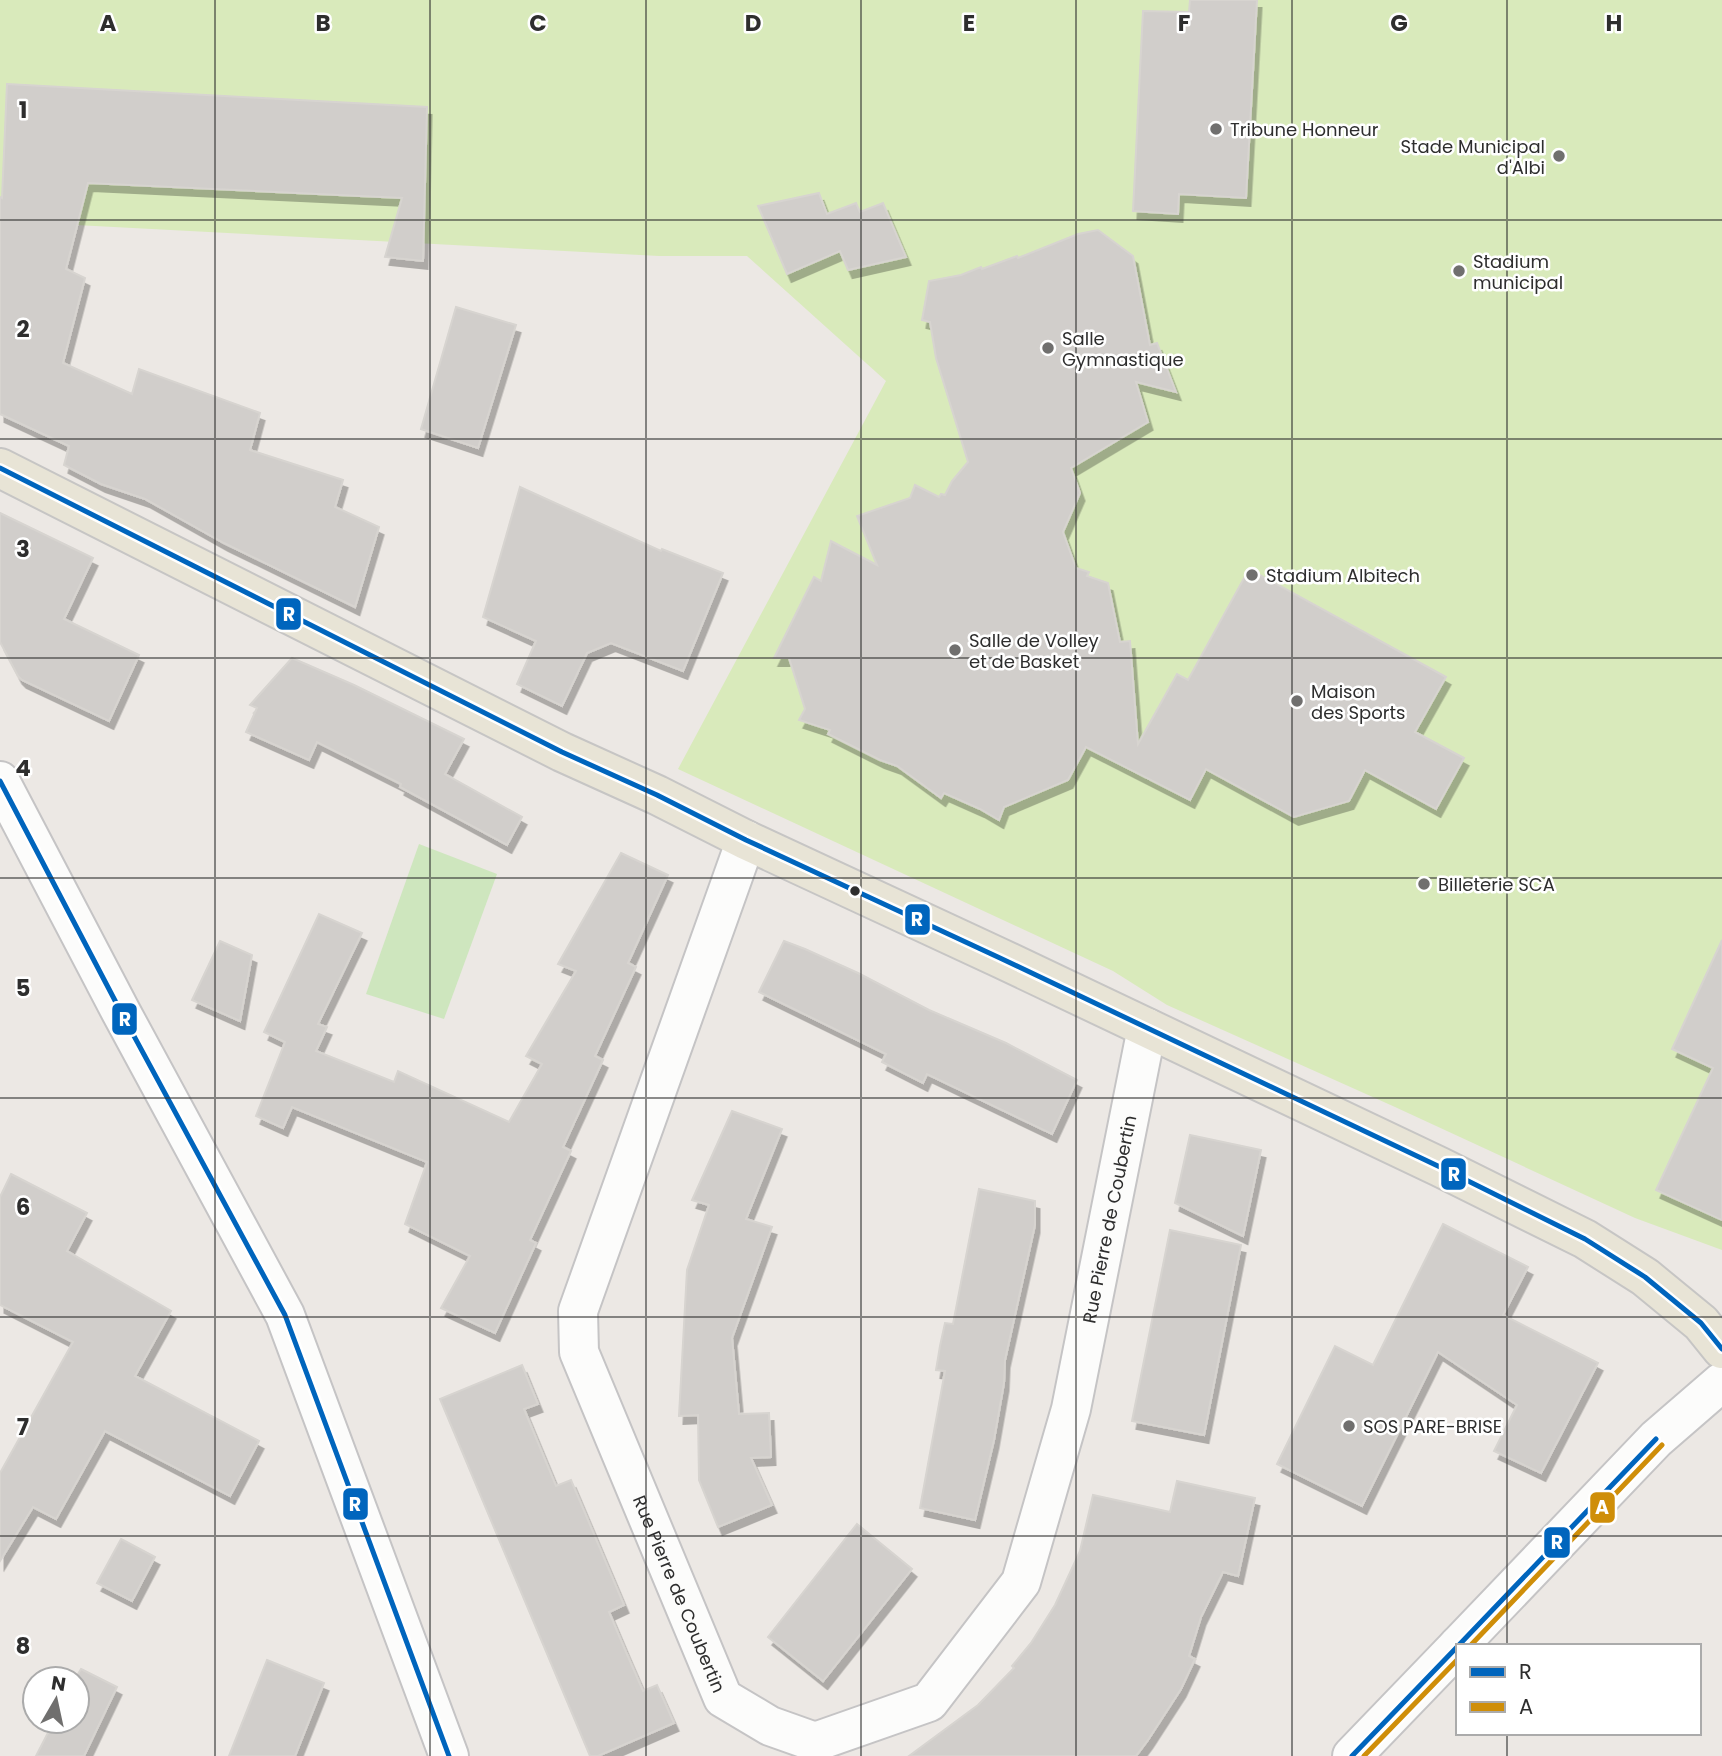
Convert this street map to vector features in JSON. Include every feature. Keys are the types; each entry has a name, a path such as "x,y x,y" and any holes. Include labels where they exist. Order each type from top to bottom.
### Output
{"main road":[{"path":"0,468 562,752 1440,1167 1585,1239 1645,1277 1700,1323 1722,1349"}],"street":[{"path":"0,781 285,1315 449,1756"},
{"name":"Rue Pierre de Coubertin","path":"746,840 578,1311 579,1352 723,1698 770,1726 815,1742 929,1702 1021,1582 1072,1409 1147,1028"},
{"path":"1460,1644 1656,1439 1722,1382"},
{"path":"1352,1756 1456,1648"}],"green space":[{"name":"Stadium Albitech","path":"0,0 1722,0 1722,1250 1635,1218 1167,1005 1113,971 678,769 886,381 747,256 659,256 0,221"},
{"path":"419,844 497,874 444,1019 366,994"}],"building":[{"path":"1190,0 1257,0 1246,198 1179,194 1178,214 1133,211 1143,11 1189,12"},
{"path":"7,84 427,107 423,261 385,257 402,198 88,183 66,269 85,278 63,363 132,394 139,369 260,413 250,450 343,480 335,507 379,527 355,607 224,543 145,499 101,484 64,465 69,446 0,414 0,197 2,198"},
{"path":"819,193 827,214 856,203 860,212 883,203 906,257 848,270 840,251 787,274 758,206"},
{"path":"1098,230 1133,256 1150,345 1157,343 1176,392 1136,382 1148,422 1071,468 1080,493 1063,532 1076,568 1089,572 1087,576 1108,583 1120,642 1130,641 1138,744 1177,674 1188,680 1249,569 1446,677 1415,732 1464,758 1436,809 1365,770 1349,801 1294,817 1206,769 1190,800 1086,747 1068,780 1004,807 999,820 944,793 941,798 897,766 828,734 830,730 799,720 805,709 789,658 774,658 814,577 821,581 831,541 877,565 857,516 910,498 915,485 939,497 941,494 945,495 952,481 968,462 936,358 930,322 922,320 929,281 961,275 981,267 982,269 1078,234"},
{"path":"456,307 516,325 478,448 421,429"},
{"path":"520,487 661,551 662,549 723,573 683,671 611,643 587,653 562,706 517,684 536,641 483,617"},
{"path":"0,513 93,558 64,619 139,655 109,721 22,680 0,642"},
{"path":"292,658 464,739 445,774 522,817 507,845 400,787 401,784 317,742 309,760 246,732 257,708 250,705"},
{"path":"621,853 668,875 628,963 636,967 595,1056 603,1060 563,1147 571,1151 530,1240 536,1243 495,1333 441,1308 470,1256 405,1224 427,1162 292,1107 283,1128 256,1116 285,1042 264,1032 319,914 362,933 318,1024 327,1027 316,1051 394,1082 398,1071 509,1122 542,1064 526,1056 576,971 558,964"},
{"path":"1722,940 1722,1220 1656,1190 1713,1068 1672,1049"},
{"path":"220,941 252,955 240,1021 192,1000"},
{"path":"784,941 858,973 929,1010 1006,1043 1077,1080 1052,1134 927,1074 923,1083 882,1062 886,1054 759,992"},
{"path":"732,1111 782,1129 746,1219 772,1227 732,1338 739,1414 769,1413 771,1457 751,1458 772,1505 718,1527 699,1480 698,1415 679,1416 687,1270 709,1205 692,1200"},
{"path":"1190,1135 1261,1150 1243,1236 1175,1203"},
{"path":"11,1174 87,1213 67,1251 171,1311 135,1376 259,1441 230,1496 105,1431 56,1519 33,1507 0,1561 0,1473 73,1342 0,1305 0,1197"},
{"path":"979,1189 1035,1201 1035,1225 1005,1360 1004,1383 994,1440 975,1520 920,1508 945,1371 936,1370 940,1346 945,1323 953,1324"},
{"path":"1443,1224 1528,1267 1503,1315 1598,1363 1541,1473 1494,1451 1517,1405 1438,1352 1362,1506 1277,1464 1335,1346 1373,1365"},
{"path":"1170,1230 1241,1245 1204,1435 1132,1421"},
{"path":"522,1365 538,1404 524,1409 556,1486 571,1480 624,1605 609,1612 643,1691 657,1685 674,1723 598,1756 590,1756 440,1399"},
{"path":"1177,1481 1255,1498 1238,1576 1223,1572 1201,1617 1189,1656 1195,1659 1181,1689 1136,1756 909,1756 978,1705 1014,1668 1012,1666 1031,1643 1055,1605 1080,1551 1093,1495 1170,1512"},
{"path":"857,1524 912,1569 823,1681 768,1637"},
{"path":"121,1539 155,1557 132,1601 97,1583"},
{"path":"267,1660 324,1683 295,1756 229,1756"},
{"path":"91,1674 117,1687 84,1756 36,1756 47,1735 91,1735"}],"transit line":[{"name":"R","path":"0,468 562,752 1440,1167 1585,1239 1645,1277 1701,1323 1722,1349"},
{"name":"R","path":"0,781 285,1315 449,1756"},
{"name":"R","path":"1460,1644 1656,1439"},
{"name":"A","path":"1472,1644 1662,1445"},
{"name":"R","path":"1352,1756 1456,1648"},
{"name":"A","path":"1364,1756 1456,1661"}],"place":[{"name":"Tribune Honneur","path":"1216,129"},
{"name":"Stade Municipal d'Albi","path":"1559,156"},
{"name":"Stadium municipal","path":"1459,271"},
{"name":"Salle Gymnastique","path":"1048,348"},
{"name":"Stadium Albitech","path":"1252,575"},
{"name":"Salle de Volley et de Basket","path":"955,650"},
{"name":"Maison des Sports","path":"1297,701"},
{"name":"Billeterie SCA","path":"1424,884"},
{"name":"SOS PARE-BRISE","path":"1349,1426"}]}
